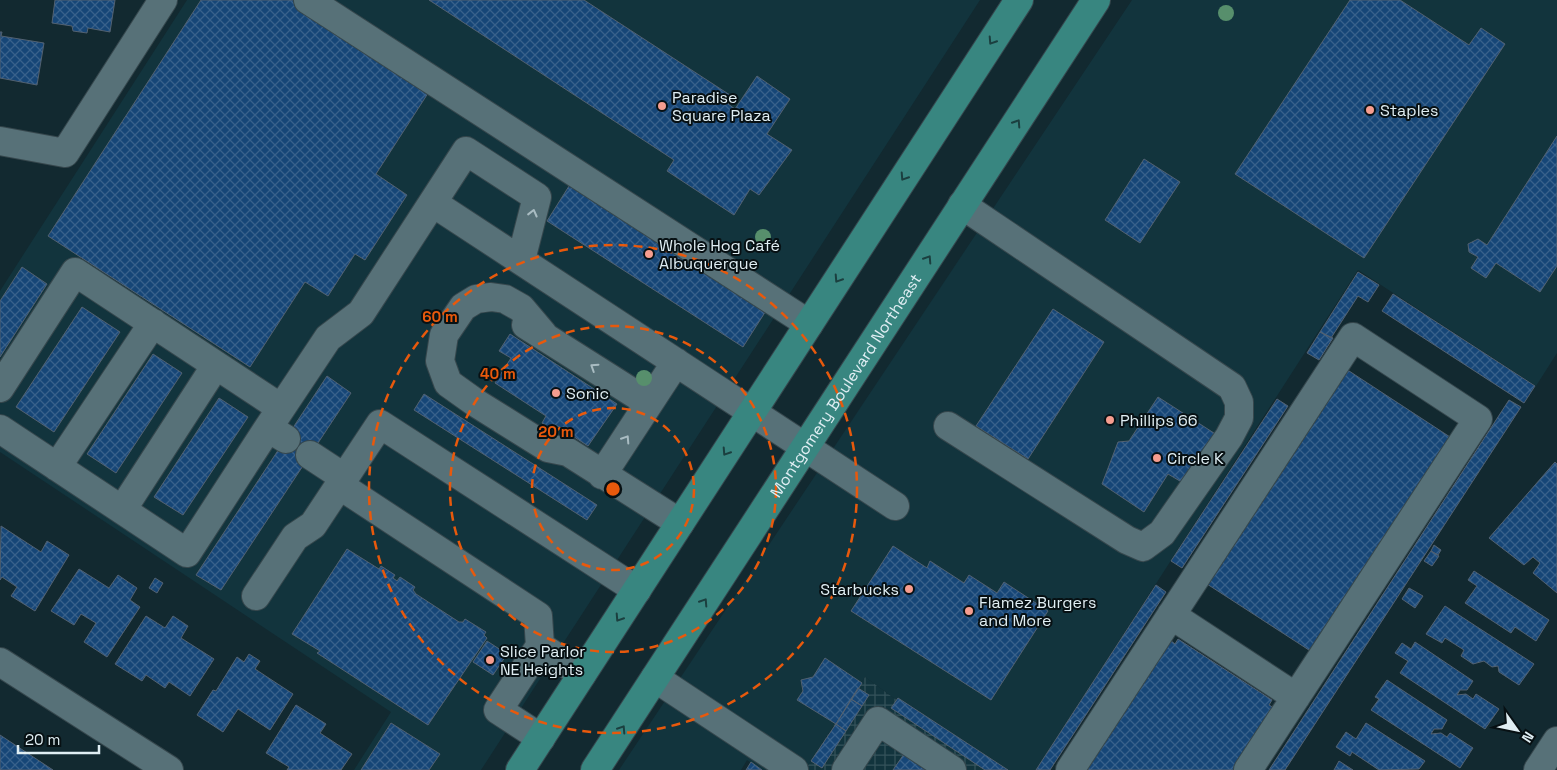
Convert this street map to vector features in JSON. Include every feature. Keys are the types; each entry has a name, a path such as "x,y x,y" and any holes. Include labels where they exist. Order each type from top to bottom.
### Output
{"main road":[{"path":"520,770 1019,0"},
{"name":"Montgomery Boulevard Northeast","path":"595,770 1096,0"}],"street":[{"path":"0,141 65,153 163,0"},
{"path":"308,0 809,324"},
{"path":"0,429 187,553 278,425 328,338 361,313 466,151 537,197 521,260"},
{"path":"433,203 895,506"},
{"path":"948,426 1127,540 1143,546 1162,533 1229,437 1239,418 1239,402 1232,387 962,205"},
{"path":"0,388 75,272 216,365 278,425"},
{"path":"649,403 543,334 500,314 481,316 470,324 457,342 456,357 460,370 473,383 556,437 568,452 680,523"},
{"path":"57,467 153,323"},
{"path":"1070,770 1353,337 1478,419 1248,770"},
{"path":"602,474 676,362"},
{"path":"122,510 216,365"},
{"path":"256,596 295,537 314,525 380,424 636,590"},
{"path":"310,455 342,481 538,616 540,646 498,710 541,738"},
{"path":"1172,615 1296,697"},
{"path":"540,646 582,674"},
{"path":"0,662 169,770"},
{"path":"655,678 794,770"},
{"path":"846,770 878,721 952,770"},
{"path":"1538,770 1557,741"}],"shaded area":[{"path":"187,0 980,0 481,770 354,770 391,712 0,452 0,291"},
{"path":"1132,0 1557,0 1557,353 1536,386 1358,270 1036,770 1008,770 898,698 895,699 865,677 805,770 762,770 747,760 741,770 619,770"},
{"path":"865,677 895,699 898,698 1008,770 805,770"}],"building":[{"path":"55,0 115,0 110,32 88,28 87,33 73,31 72,26 52,23"},
{"path":"201,0 297,0 432,87 376,174 407,195 365,260 355,254 328,296 305,282 250,367 48,236"},
{"name":"Paradise Square Plaza","path":"429,0 584,0 733,97 728,104 735,109 757,76 790,99 767,134 792,150 759,195 750,189 734,215 667,171 674,160"},
{"name":"Staples","path":"1350,0 1400,0 1469,45 1481,28 1505,44 1364,258 1235,174"},
{"path":"0,32 2,32 1,36 44,43 37,85 0,78"},
{"path":"1557,136 1557,266 1540,292 1496,263 1486,278 1471,268 1478,257 1469,252 1468,244 1478,239 1487,245"},
{"path":"1144,159 1180,182 1140,243 1105,220"},
{"name":"Whole Hog Café Albuquerque","path":"576,175 769,306 743,347 547,221"},
{"path":"22,267 47,284 0,357 0,301"},
{"path":"1358,272 1379,285 1368,302 1358,296 1331,338 1320,332"},
{"path":"1393,294 1535,386 1524,403 1382,311"},
{"path":"82,307 120,332 54,432 16,407"},
{"path":"1053,309 1104,342 1028,459 976,426"},
{"path":"1320,332 1333,338 1319,360 1307,353"},
{"name":"Sonic","path":"510,334 617,404 588,446 556,425 553,430 542,423 546,416 495,383 511,358 499,351"},
{"path":"153,354 182,373 116,473 87,454"},
{"path":"1346,369 1450,437 1312,652 1207,584"},
{"path":"327,376 351,393 221,590 196,575"},
{"path":"424,394 597,505 587,520 414,410"},
{"name":"Circle K","path":"1158,397 1217,435 1185,484 1168,474 1144,512 1102,484 1118,442 1129,441"},
{"path":"219,398 248,417 183,515 154,497"},
{"path":"1277,399 1288,406 1182,568 1171,561"},
{"path":"1509,400 1521,407 1285,770 1269,770"},
{"path":"1555,462 1557,464 1557,593 1533,573 1540,563 1533,557 1524,565 1489,538"},
{"path":"1,526 41,552 47,541 69,555 35,611 11,596 17,587 2,577 0,580"},
{"path":"1434,545 1441,550 1438,555 1431,551"},
{"path":"893,546 927,568 930,561 964,583 969,575 997,593 1004,582 1048,611 991,700 851,611"},
{"path":"347,549 379,569 381,566 395,575 393,578 397,581 400,577 415,587 413,590 416,594 459,622 463,622 465,619 486,632 484,635 487,638 428,725 317,653 320,651 292,634"},
{"path":"1431,551 1439,556 1432,566 1424,561"},
{"path":"79,569 109,588 118,575 137,588 130,600 140,607 107,657 84,642 96,623 81,614 74,625 51,611"},
{"path":"1474,571 1549,620 1536,641 1515,627 1511,633 1465,603 1477,586 1468,580"},
{"path":"155,578 163,583 157,593 149,588"},
{"path":"1156,585 1166,592 1050,770 1036,770"},
{"path":"1409,588 1423,596 1415,608 1402,599"},
{"path":"1445,606 1534,664 1519,685 1499,672 1498,666 1492,667 1484,661 1473,664 1461,656 1464,650 1445,638 1442,643 1426,634"},
{"path":"146,616 165,628 173,616 188,626 181,638 214,659 190,696 169,682 165,688 146,675 142,681 115,664"},
{"path":"1178,639 1272,700 1269,705 1274,708 1234,770 1086,770 1170,640 1175,644"},
{"path":"487,641 507,654 493,675 473,662"},
{"path":"1415,642 1473,681 1467,690 1460,690 1457,695 1466,694 1473,699 1476,694 1499,709 1485,729 1400,673 1408,661 1395,653 1402,643 1411,649"},
{"path":"249,654 260,661 255,669 293,694 270,730 238,709 223,732 197,715 213,690 216,691 237,657 244,662"},
{"path":"825,658 862,683 836,724 797,700 803,691 801,680 813,677"},
{"path":"1387,680 1447,720 1442,729 1434,729 1431,734 1441,733 1447,737 1450,733 1473,748 1460,768 1371,710 1379,699 1375,697"},
{"path":"858,688 869,695 862,706 851,699"},
{"path":"898,698 1008,770 985,770 891,708"},
{"path":"851,699 862,706 846,731 836,724"},
{"path":"296,705 326,724 320,733 352,754 341,770 287,770 289,767 266,753"},
{"path":"391,723 440,754 429,770 361,770"},
{"path":"1366,723 1425,761 1419,769 1379,770 1352,752 1350,756 1336,747 1346,732 1356,739"},
{"path":"836,724 846,731 822,768 811,761"},
{"path":"0,735 53,770 0,770"},
{"path":"904,754 929,770 893,770"},
{"path":"1339,761 1353,770 1334,770"},
{"path":"751,762 762,770 746,770"}],"place":[{"name":"Paradise Square Plaza","path":"662,106"},
{"name":"Staples","path":"1370,110"},
{"name":"Whole Hog Café Albuquerque","path":"649,254"},
{"name":"Sonic","path":"556,393"},
{"name":"Phillips 66","path":"1110,420"},
{"name":"Circle K","path":"1157,458"},
{"name":"Starbucks","path":"909,589"},
{"name":"Flamez Burgers and More","path":"969,611"},
{"name":"Slice Parlor NE Heights","path":"490,660"}]}
